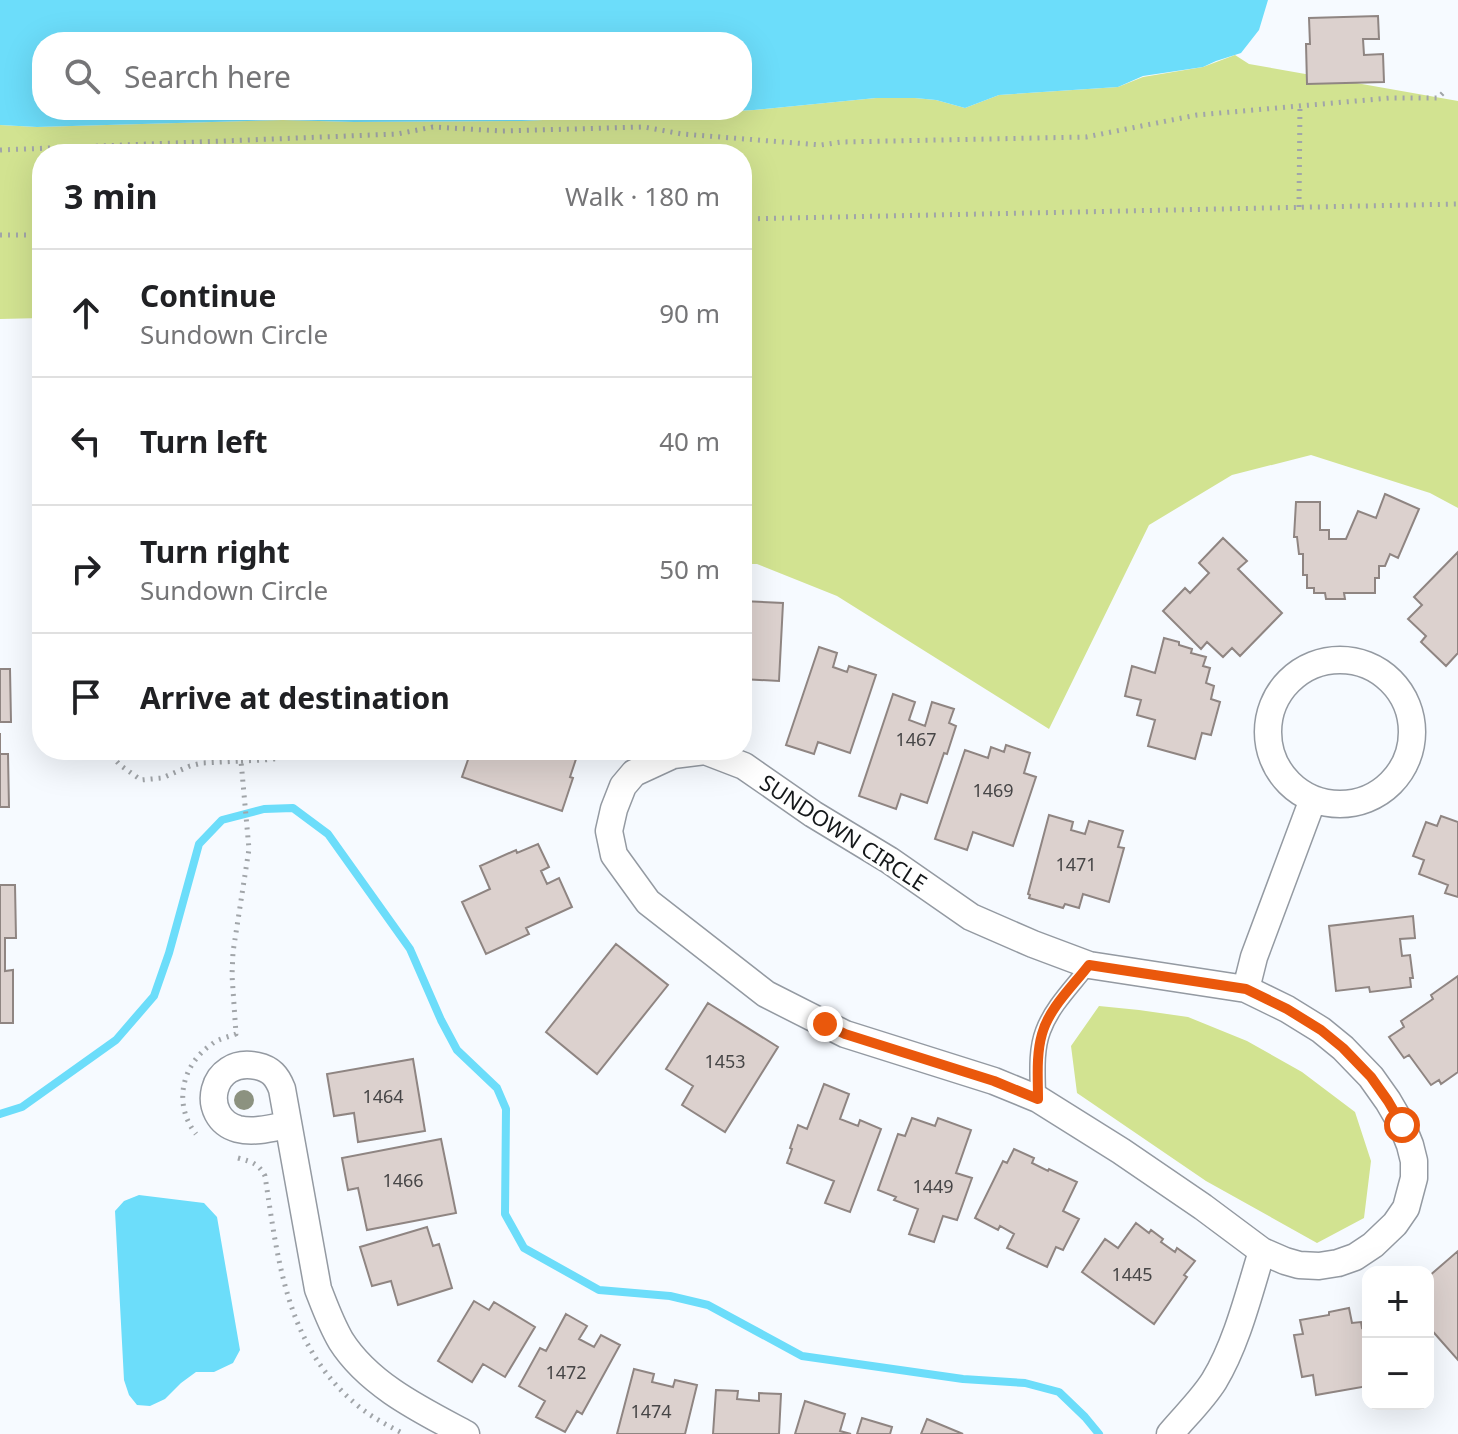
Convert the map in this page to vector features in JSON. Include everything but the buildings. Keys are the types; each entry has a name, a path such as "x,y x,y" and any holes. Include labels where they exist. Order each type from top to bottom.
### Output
{"street":[{"path":"1338,659 1373,667 1389,678 1408,706 1412,720 1412,742 1406,763 1394,781 1377,795 1356,803 1334,805 1313,799 1297,790 1274,761 1269,741 1269,720 1275,701 1287,683 1302,670 1321,662 1338,659"},
{"name":"SUNDOWN CIRCLE","path":"662,760 634,773 623,786 609,831 614,855 648,902 766,994 845,1034 994,1081 1038,1099 1121,1151 1262,1251 1299,1265 1319,1266 1355,1257 1384,1236 1406,1208 1414,1178 1414,1161 1402,1125 1371,1077 1321,1030 1246,989 1089,965 971,917 744,766 728,760"},
{"path":"1246,989 1254,957 1313,799"},
{"path":"287,1125 318,1289 328,1317 343,1344 382,1384 415,1407 466,1434"},
{"path":"1170,1434 1199,1402 1225,1359 1262,1251"}],"lane":[{"path":"1038,1099 1042,1032 1053,1012 1089,965"}],"path":[{"path":"149,144 397,134 433,127 502,131 644,127 682,134 821,145 1086,137 1197,115 1390,98 1438,98 1444,92"},
{"path":"1299,207 1300,105"},
{"path":"0,150 32,149"},
{"path":"752,219 1458,204"},
{"path":"0,235 32,235"},
{"path":"115,760 141,780 162,778 202,763 258,760"},
{"path":"241,761 249,849"}],"green space":[{"path":"1235,55 1249,64 1458,101 1458,508 1430,493 1311,455 1232,475 1149,525 1049,729 837,596 752,564 752,144 32,144 32,318 0,319 0,125 37,127 283,120 752,120 752,110 876,98 936,100 965,108 999,95 1118,87 1143,77 1203,67"},
{"path":"1099,1006 1188,1017 1247,1041 1302,1072 1355,1112 1371,1161 1364,1218 1317,1243 1206,1181 1077,1093 1071,1046"}],"water":[{"path":"0,0 1268,0 1259,30 1241,53 1203,67 1143,76 1118,87 999,95 965,108 936,100 876,98 752,110 752,32 32,32 32,120 283,120 37,127 0,125"},
{"path":"283,120 543,120 522,121"},
{"path":"139,1195 204,1203 217,1217 240,1350 233,1363 214,1372 196,1372 165,1399 150,1406 137,1405 129,1395 124,1380 115,1211 124,1201"}],"waterway":[{"path":"0,1114 22,1107 116,1040 154,996 199,844 222,820 264,809 293,808 328,834 410,949 457,1050 497,1088 506,1109 505,1214 524,1248 599,1290 670,1296 708,1305 802,1356 963,1379 1025,1383 1059,1392 1099,1434"}],"route":[{"path":"825,1024 845,1034 994,1081 1038,1099 1042,1032 1053,1012 1089,965 1246,989 1287,1009 1343,1048 1371,1077 1402,1125"}]}
